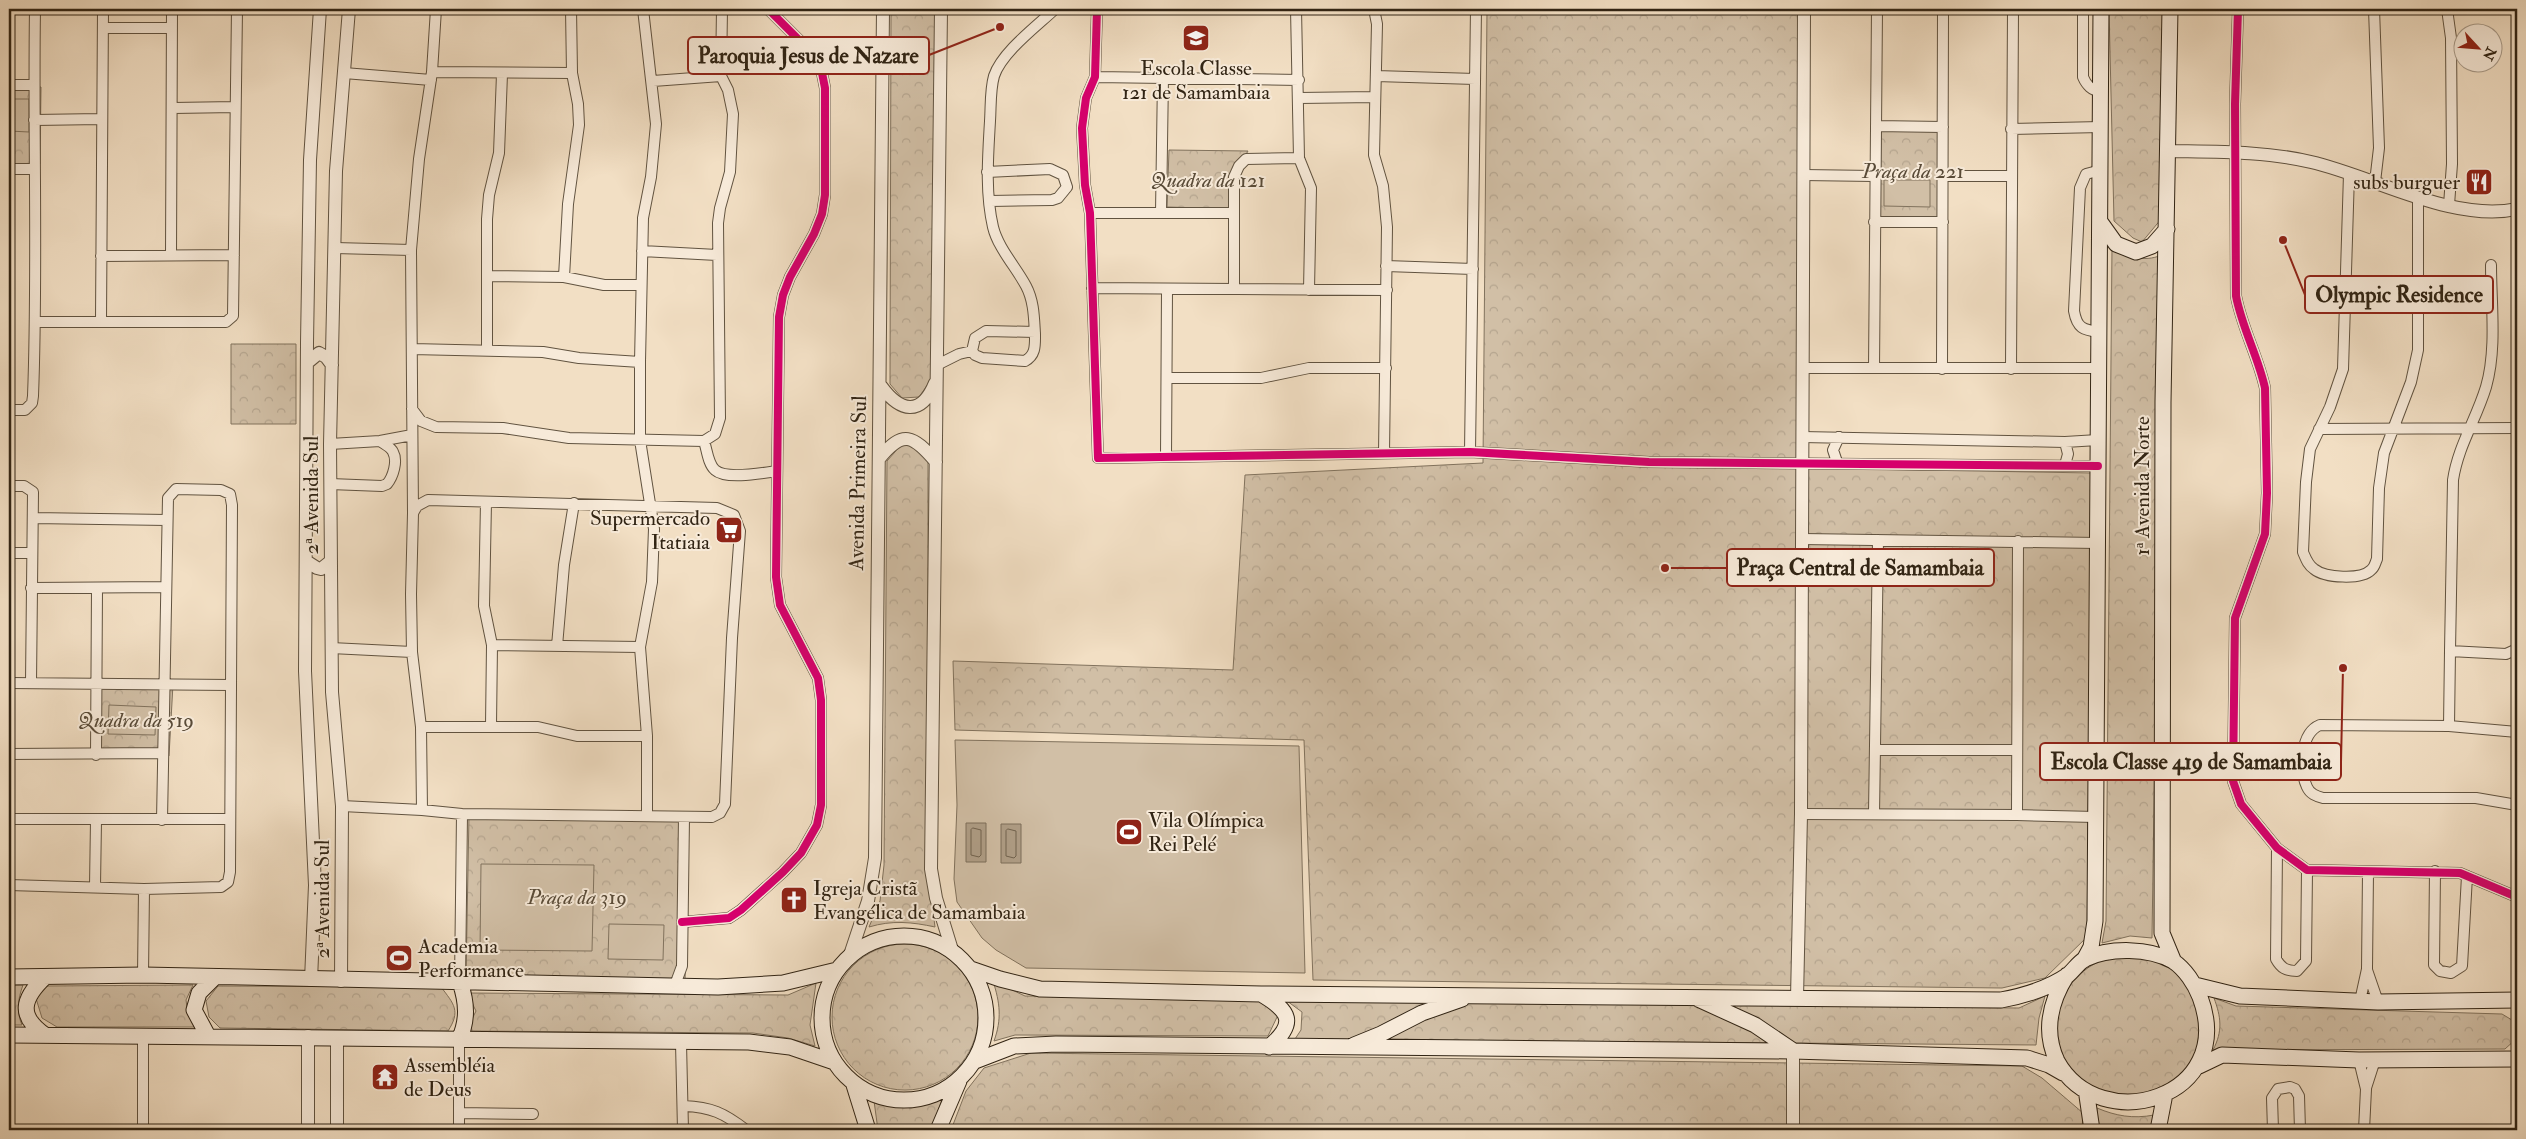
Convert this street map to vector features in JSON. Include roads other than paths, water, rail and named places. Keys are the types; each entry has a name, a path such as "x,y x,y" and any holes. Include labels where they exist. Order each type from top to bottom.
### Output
{"main road":[{"name":"1ᵃ Avenida Norte","path":"2084,960 2091,947 2094,934 2098,368 2101,223 2101,9"},
{"name":"1ᵃ Avenida Norte","path":"2170,9 2163,402 2162,933 2174,962"},
{"path":"2101,223 2111,240 2126,250 2136,252 2152,246 2167,229"},
{"path":"938,1130 960,1079 975,1060 984,1037 986,1011 981,989 971,969 952,950 932,940 910,936 879,939 850,955 837,970 826,991 821,1015 824,1040 834,1062 854,1085 876,1096 899,1101 924,1099 943,1091 960,1079"},
{"path":"975,1060 1014,1046 1048,1044 1793,1051 2027,1058 2049,1065 2063,1073 2088,1096 2112,1106 2139,1107 2164,1099 2184,1085 2199,1066 2207,1047 2203,1006 2196,985 2174,962 2152,954 2126,950 2084,960 2067,975 2057,991 2050,1009 2048,1028 2052,1050 2063,1073"},
{"path":"971,969 1000,980 1040,989 1261,994 2001,1000 2019,997 2067,975"},
{"path":"9,977 143,975 341,981 718,987 783,984 837,970"},
{"path":"45,977 30,995 26,1008 27,1018 32,1026 45,1035"},
{"path":"208,1036 194,1010 199,993 214,978"},
{"path":"459,1040 465,1027 466,1011 465,997 460,982"},
{"path":"2196,985 2240,996 2378,1002 2510,1000 2517,1012"},
{"path":"1261,994 1277,1003 1285,1012 1288,1020 1282,1036 1268,1047"},
{"path":"1346,1048 1381,1034 1422,1013 1472,995"},
{"path":"1694,997 1755,1025 1793,1051"},
{"path":"9,1035 142,1037 308,1036 459,1040 748,1042 790,1047 834,1062"},
{"path":"2199,1066 2222,1055 2359,1060 2515,1056"},
{"path":"854,1085 868,1130"},
{"path":"2088,1096 2092,1130"},
{"path":"2158,1130 2164,1099"}],"street":[{"path":"9,410 25,410 32,403 36,322 33,169 35,9"},
{"path":"101,321 103,9"},
{"path":"170,255 173,108 172,9"},
{"path":"36,322 226,322 233,316 236,9"},
{"name":"2ᵃ Avenida Sul","path":"311,980 315,885 305,671 307,362 310,160 320,9"},
{"name":"2ᵃ Avenida Sul","path":"341,981 342,806 332,692 330,444 336,171 349,9"},
{"path":"422,810 421,727 412,652 411,250 419,159 432,76 436,9"},
{"path":"564,277 568,204 579,125 578,104 572,73 571,9"},
{"path":"643,9 647,52 653,80 656,124 651,178 643,218 641,285 640,440 654,529 652,582 640,647 647,736 647,815"},
{"path":"412,408 421,421 436,427 503,428 569,438 640,440 704,441 715,434 720,418 717,255 720,208 730,172 733,114 728,90 721,76 722,9"},
{"path":"682,922 719,920 728,918 741,910 801,853 817,825 821,805 821,700 818,678 780,605 776,577 779,317 783,295 790,277 814,234 822,214 825,195 825,88 821,68 809,50 768,9"},
{"name":"Avenida Primeira Sul","path":"850,955 868,901 875,858 881,386 883,9"},
{"path":"940,9 931,869 936,898 952,950"},
{"path":"972,351 975,355 982,358 1025,361 1033,353 1035,347 1034,309 1027,288 994,229 987,172 992,89 995,74 1011,50 1055,9"},
{"path":"1097,9 1095,77 1086,98 1082,128 1085,186 1090,213 1098,458 1470,452 1649,462 1837,462 2098,466"},
{"path":"1296,9 1299,80 1299,158 1311,188 1309,290"},
{"path":"1374,9 1377,24 1374,155 1386,202 1387,290 1384,454"},
{"path":"1470,452 1476,9"},
{"path":"1797,998 1801,814 1804,9"},
{"path":"1874,368 1874,176 1877,9"},
{"path":"1942,369 1943,9"},
{"path":"2011,369 2013,9"},
{"path":"2083,9 2083,77 2086,84 2101,90"},
{"path":"2238,9 2235,153 2236,296 2239,315 2262,373 2265,388 2268,493 2262,546 2239,600 2235,618 2233,781 2241,804 2277,848 2307,870 2368,872 2435,871 2460,873 2517,897"},
{"path":"2374,9 2379,148 2375,182"},
{"path":"2447,9 2451,38 2452,164 2449,205"},
{"path":"103,28 172,28"},
{"path":"344,73 432,76 572,73"},
{"path":"487,350 489,276 487,219 489,195 499,154 502,74"},
{"path":"653,80 721,76"},
{"path":"1376,76 1475,79"},
{"path":"1095,77 1299,80"},
{"path":"1161,212 1163,77"},
{"path":"9,85 34,85"},
{"path":"1299,98 1375,97"},
{"path":"173,108 235,107"},
{"path":"34,120 101,119"},
{"path":"1876,126 1943,128"},
{"path":"2011,129 2101,127"},
{"path":"2167,151 2235,153 2292,158 2314,162 2418,197 2468,210 2517,209"},
{"path":"1234,289 1232,213 1234,178 1242,162 1254,158 1299,158"},
{"path":"9,169 33,169"},
{"path":"987,172 1050,169 1063,175 1067,187 1058,198 1052,200 990,201"},
{"path":"2099,332 2085,330 2080,327 2076,322 2074,311 2080,188 2086,174 2101,170"},
{"path":"2349,174 2342,369 2338,386 2308,458 2303,552 2308,563 2320,573 2357,575 2370,571 2377,559 2379,488 2384,454 2411,382 2418,350 2418,197"},
{"path":"1803,175 1874,176"},
{"path":"1943,176 2012,176"},
{"path":"1090,213 1232,213"},
{"path":"1874,222 1943,222"},
{"path":"335,248 411,250"},
{"path":"642,252 717,255"},
{"path":"101,256 234,255"},
{"path":"2449,726 2453,480 2456,458 2470,427 2489,373 2492,347 2491,265"},
{"path":"1386,266 1472,268"},
{"path":"489,276 564,277 604,285 641,285"},
{"path":"1092,288 1387,290"},
{"path":"1166,456 1167,290"},
{"path":"972,351 975,338 986,331 1035,332"},
{"path":"412,349 543,352 579,358 640,362"},
{"path":"936,366 959,354 972,351"},
{"path":"307,362 319,353 326,357 332,365"},
{"path":"1167,378 1261,378 1309,368 1386,368"},
{"path":"1803,368 2098,368"},
{"path":"881,386 895,403 908,407 914,406 928,396 936,380"},
{"path":"2320,429 2517,428"},
{"path":"330,444 380,441 412,435"},
{"path":"1802,437 2065,442 2098,440"},
{"path":"1837,462 1833,450 1839,437"},
{"path":"879,459 893,442 905,439 921,445 936,462"},
{"path":"330,484 382,486 387,484 393,474 395,457 393,452 380,441"},
{"path":"704,441 710,461 716,471 729,476 778,471"},
{"path":"2065,442 2068,454 2065,465"},
{"path":"9,486 24,486 33,492 30,683"},
{"path":"9,885 144,888 225,886 230,878 228,819 232,505 230,494 221,490 176,489 168,498 162,820"},
{"path":"342,806 462,814 712,817 720,813 725,804 732,638 740,531 734,515 725,510 651,506 428,500 417,506 413,513"},
{"path":"486,502 484,606 492,645 491,726"},
{"path":"557,646 563,572 574,504"},
{"path":"33,518 167,520"},
{"path":"1802,539 2097,543"},
{"path":"1874,814 1878,540"},
{"path":"2017,815 2018,542"},
{"path":"9,554 32,553"},
{"path":"306,560 321,569 331,561"},
{"path":"31,588 165,587"},
{"path":"96,755 97,588"},
{"path":"492,645 640,647"},
{"path":"331,648 412,652"},
{"path":"2450,651 2506,654 2517,649"},
{"path":"9,684 230,686"},
{"path":"2517,732 2449,726 2336,725 2314,728 2303,746 2306,785 2312,794 2323,798 2476,798 2517,805"},
{"path":"421,727 538,727 577,736 647,736"},
{"path":"1875,750 2016,750"},
{"path":"9,754 96,755 162,753"},
{"path":"460,982 462,814"},
{"path":"1801,814 2095,817"},
{"path":"682,986 684,817"},
{"path":"9,819 228,819"},
{"path":"95,886 96,820"},
{"path":"2277,848 2276,959 2281,968 2290,971 2297,971 2306,961 2307,870"},
{"path":"2435,871 2434,965 2440,971 2451,973 2462,966 2467,876"},
{"path":"2360,1001 2367,969 2368,872"},
{"path":"143,975 144,888"},
{"path":"2367,969 2378,1002"},
{"path":"308,1036 308,1130"},
{"path":"142,1037 141,1130 147,1130"},
{"path":"337,1037 337,1130"},
{"path":"459,1040 459,1130"},
{"path":"681,1043 684,1106 683,1130"},
{"path":"1793,1051 1793,1130"},
{"path":"2359,1060 2366,1089"},
{"path":"2364,1130 2366,1089 2375,1060"},
{"path":"2273,1130 2272,1098 2278,1089 2290,1087 2295,1089 2299,1096 2300,1130"},
{"path":"684,1106 707,1107 729,1117 746,1130"},
{"path":"459,1113 533,1114"}],"water":[{"path":"966,823 986,823 986,862 966,862"},
{"path":"1001,824 1021,824 1021,863 1001,863"}],"place":[{"name":"Paroquia Jesus de Nazare","path":"1000,27"},
{"name":"Escola Classe 121 de Samambaia","path":"1196,38"},
{"name":"subs burguer","path":"2479,182"},
{"name":"Olympic Residence","path":"2283,240"},
{"name":"Supermercado Itatiaia","path":"729,530"},
{"name":"Praça Central de Samambaia","path":"1665,568"},
{"name":"Escola Classe 419 de Samambaia","path":"2343,668"},
{"name":"Vila Olímpica Rei Pelé","path":"1129,832"},
{"name":"Igreja Cristã Evangélica de Samambaia","path":"794,900"},
{"name":"Academia Performance","path":"399,958"},
{"name":"Assembléia de Deus","path":"385,1077"}],"park label":[{"name":"Praça da 221","path":"1913,171"},
{"name":"Quadra da 121","path":"1208,180"},
{"name":"Quadra da 519","path":"136,720"},
{"name":"Praça da 319","path":"577,897"}]}
